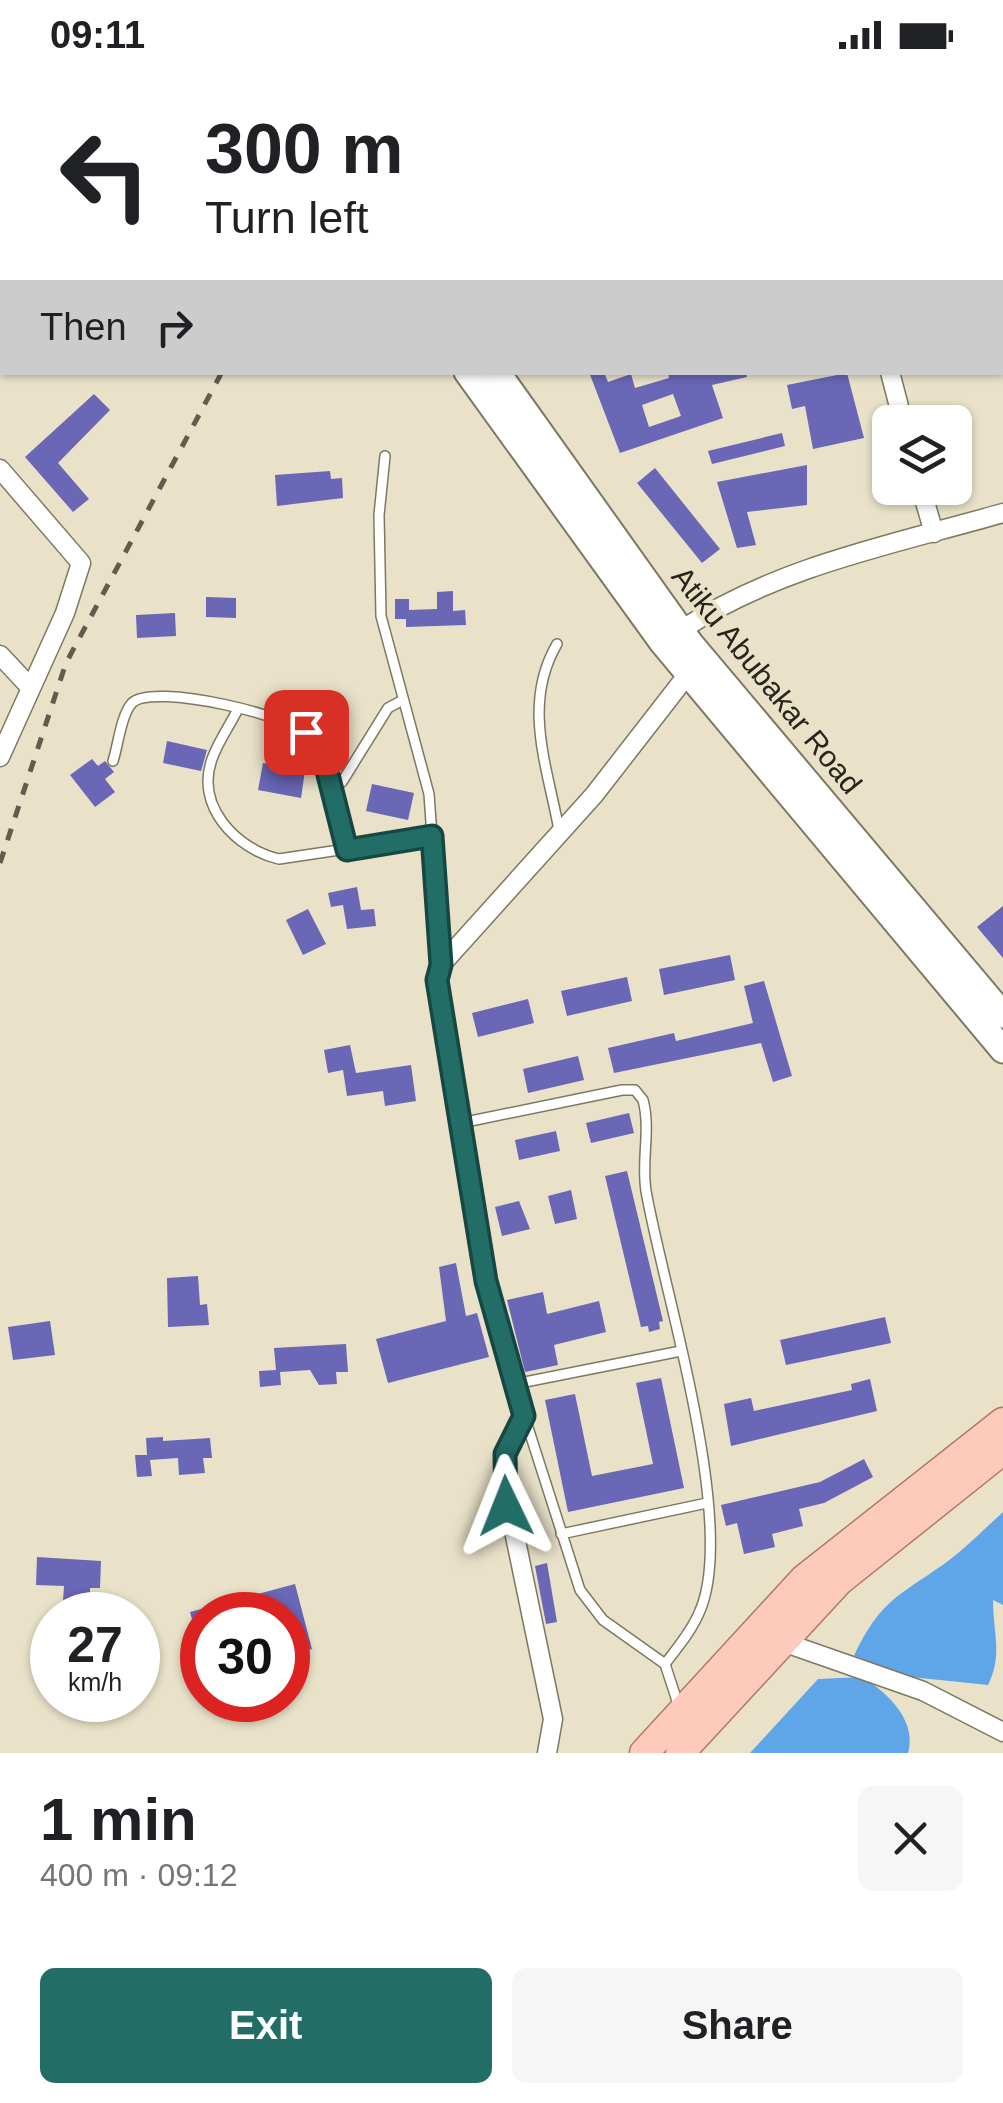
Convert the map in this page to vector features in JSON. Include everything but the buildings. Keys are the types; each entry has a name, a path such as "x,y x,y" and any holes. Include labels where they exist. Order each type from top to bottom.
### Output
{"main road":[{"path":"683,1729 804,1578 1003,1422"},
{"path":"644,1753 683,1729 885,1539 1003,1450"}],"street":[{"path":"470,375 688,674 1003,1050"},
{"name":"Atiku Abubakar Road","path":"499,375 681,630 1003,1015"},
{"path":"891,375 899,405"},
{"path":"0,470 82,563 79,579 0,757"},
{"path":"926,505 934,533"},
{"path":"681,630 725,602 783,575 1003,513"},
{"path":"0,654 30,687"},
{"path":"547,1753 553,1719 504,1483 505,1454 524,1416 486,1281 437,980 441,965 594,795 688,674"},
{"path":"1003,1465 788,1633 923,1691 1003,1732"}],"lane":[{"path":"384,456 379,516 381,616 420,751 432,836 441,965"},
{"path":"557,644 543,668 536,698 537,724 559,830"},
{"path":"113,761 128,709 140,698 166,696 238,709 306,732 323,755 347,850"},
{"path":"332,785 342,782 388,708 403,700"},
{"path":"238,709 212,758 208,778 219,819 240,842 270,856 304,858 432,836"},
{"path":"462,1122 622,1090 635,1090 642,1095 648,1129 646,1191 681,1352 707,1502 708,1574 700,1612 665,1664"},
{"path":"515,1384 681,1352"},
{"path":"524,1416 588,1606 665,1664 683,1729"},
{"path":"561,1534 707,1502"}],"water":[{"path":"1003,1512 1003,1605 993,1600 996,1654 988,1685 911,1677 854,1656 872,1623 891,1602 952,1558"},
{"path":"863,1677 891,1700 904,1719 910,1741 908,1753 750,1753 818,1679"}],"railway":[{"path":"0,863 66,663 220,375"}],"route":[{"path":"306,732 323,755 347,850 432,836 441,965 437,980 454,1090 486,1281 524,1416 505,1454 506,1506"}]}
